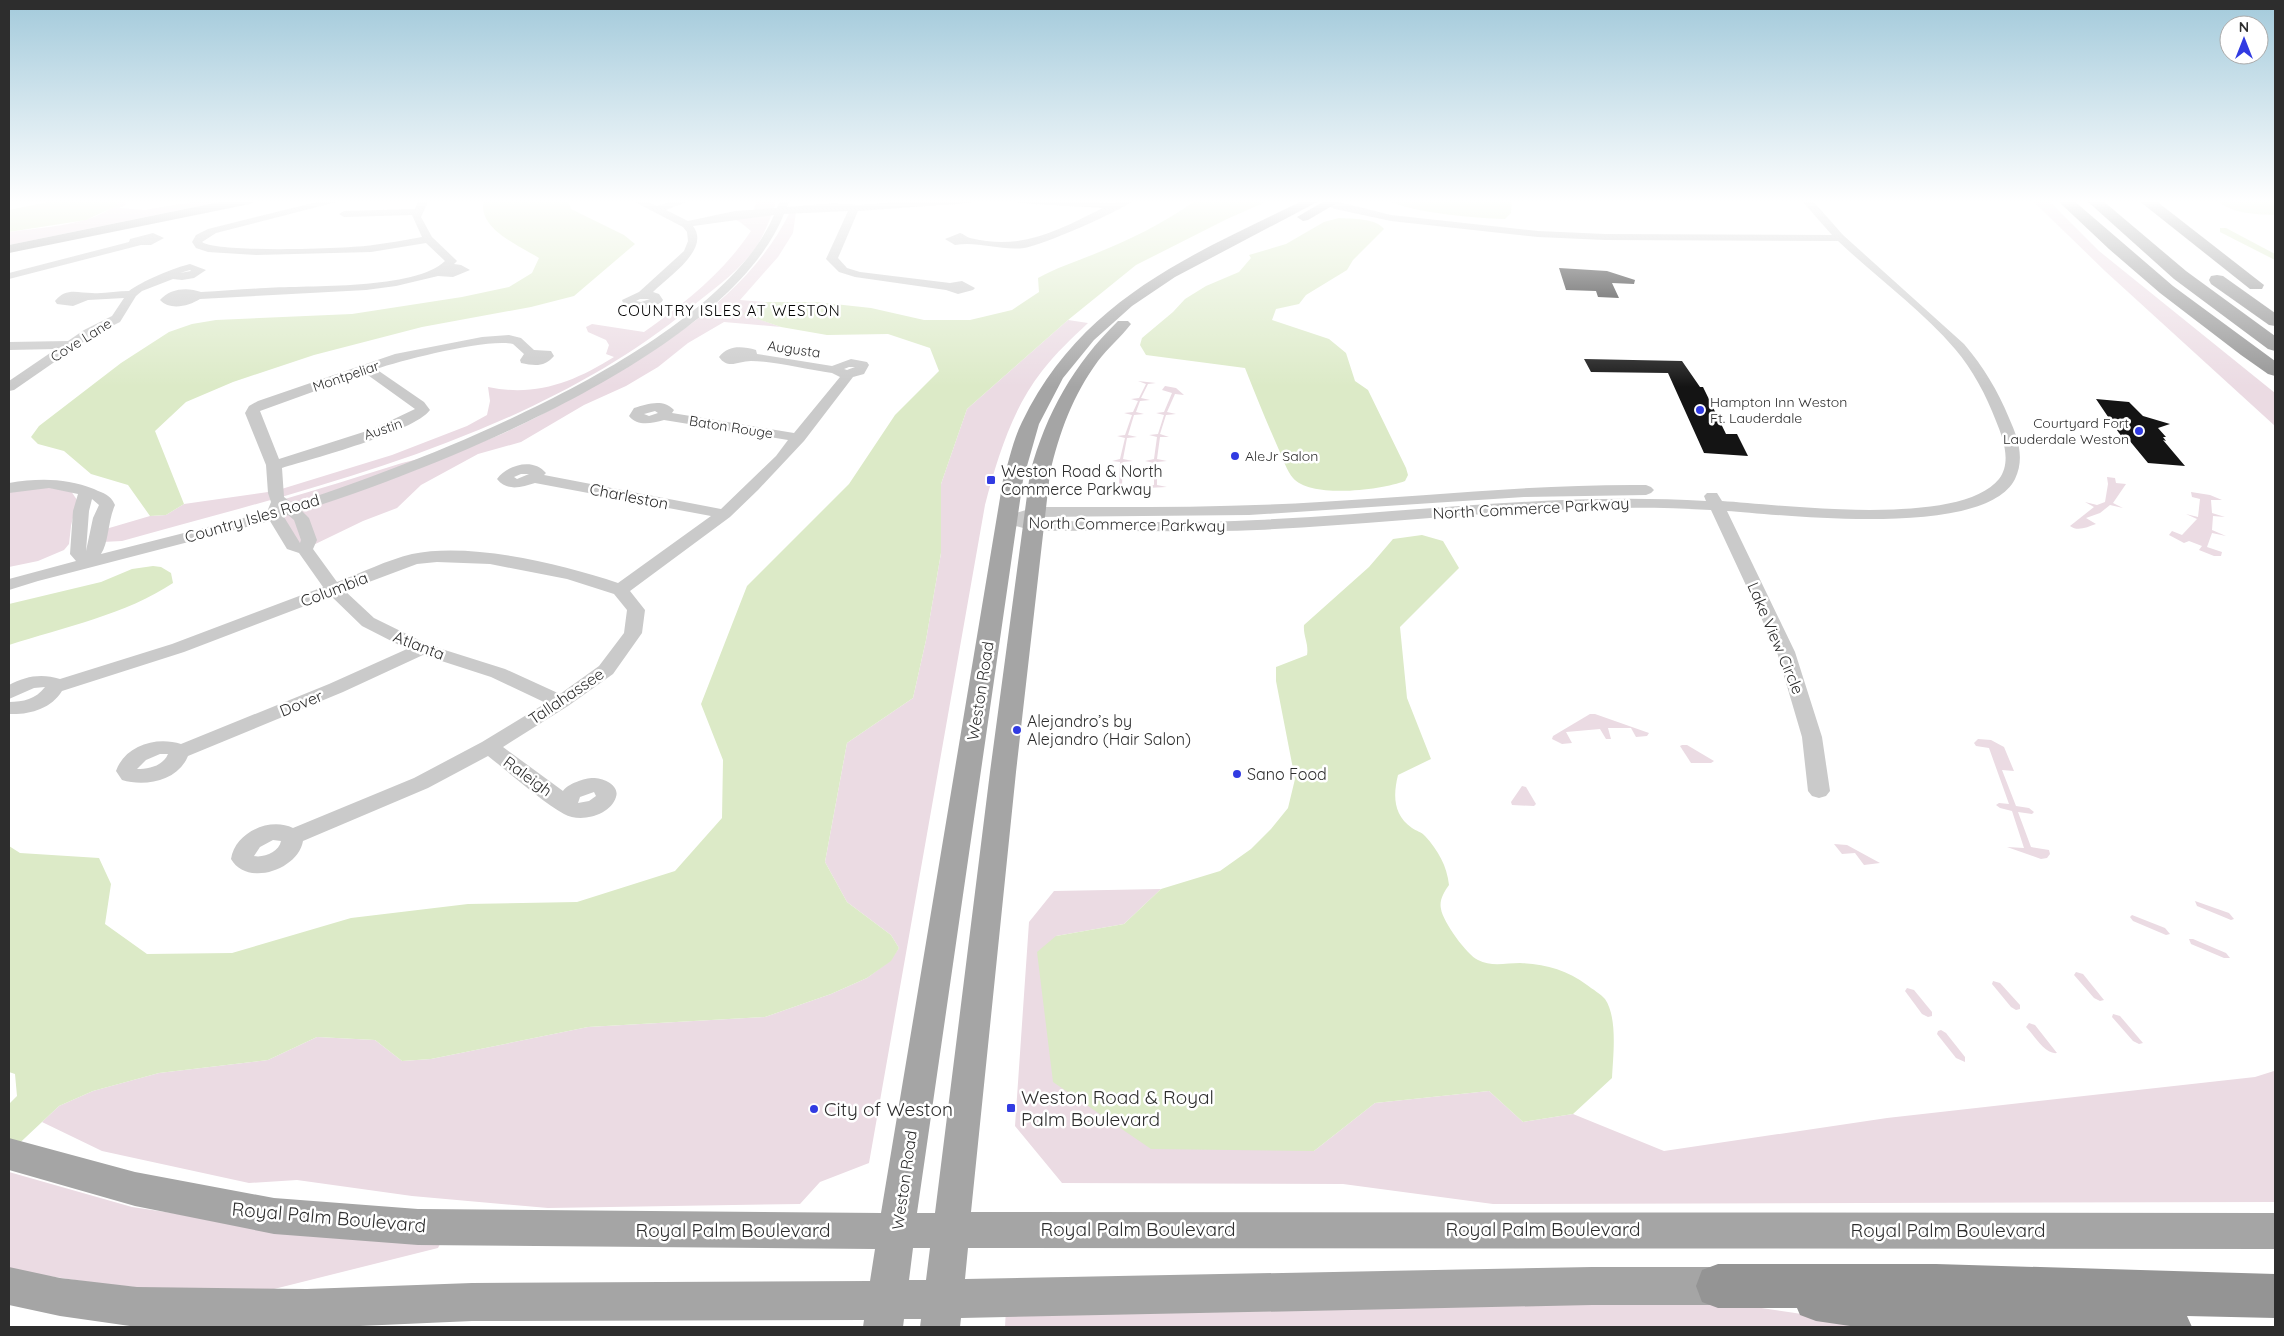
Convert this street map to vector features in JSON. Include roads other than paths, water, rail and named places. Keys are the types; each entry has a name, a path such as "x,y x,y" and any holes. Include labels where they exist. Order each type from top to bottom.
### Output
{"highway":[{"path":"2134,262 2222,332 2275,370"},
{"path":"2165,262 2275,345"},
{"path":"2225,262 2268,294"},
{"path":"2204,270 2275,321"},
{"path":"2222,332 2217,340 2275,387"},
{"path":"1718,1286 1936,1286 2275,1296"},
{"path":"1718,1286 1909,1312 2169,1327"}],"main road":[{"name":"Weston Road","path":"942,1313 1003,772 1026,519 1017,461 1033,416 1057,374 1092,333 1128,300 1170,273 1193,262"},
{"name":"Weston Road","path":"885,1313 897,1231 1026,519 1043,459 1054,426 1078,376 1106,342 1142,307 1176,283 1211,262"},
{"name":"Royal Palm Boulevard","path":"13,1155 135,1189 205,1204 274,1216 418,1227 897,1231 1386,1229 2275,1231"},
{"path":"9,1286 60,1297 137,1307 307,1309 472,1302 942,1313 1592,1286 1718,1286"}],"street":[{"path":"9,276 62,262"},
{"path":"197,296 372,285 410,280 442,271 450,262"},
{"path":"642,295 678,262"},
{"name":"Country Isles Road","path":"9,572 281,508 412,467 530,416 614,371 691,319 740,276 750,262"},
{"path":"830,262 828,267 859,275 951,287"},
{"name":"North Commerce Parkway","path":"1026,519 1256,525 1583,503 1650,502 1713,498 1874,515 1949,508 1975,502 1991,494 2010,475 2013,454 2007,430 1982,379 1954,340 1867,262"},
{"name":"Cove Lane","path":"9,387 70,345 116,318 132,294 144,286 172,275"},
{"path":"86,297 132,294"},
{"name":"Montpeliar","path":"281,508 275,496 276,478 273,466 252,413 254,409 400,357 430,350 497,339 517,341 532,355"},
{"path":"9,346 70,345"},
{"name":"Augusta","path":"750,357 840,373 845,381 829,397 799,438"},
{"name":"Austin","path":"273,466 398,425 420,415 423,410 419,405 367,369"},
{"name":"Baton Rouge","path":"664,416 799,438"},
{"path":"620,590 724,514 781,460 799,438"},
{"name":"Charleston","path":"534,478 724,514"},
{"path":"9,488 51,482 76,487 99,496 107,505 100,518 87,555"},
{"path":"86,491 81,510 87,555"},
{"name":"Lake View Circle","path":"1713,498 1786,652 1803,702 1812,737 1819,791"},
{"name":"Atlanta","path":"281,508 293,546 304,549 334,590 368,622 422,649 498,673 561,702"},
{"name":"Country Isles Road","path":"9,584 87,555"},
{"name":"Columbia","path":"9,708 18,708 39,702 48,697 55,687 178,648 398,564 428,556 504,561 547,569 620,590"},
{"name":"Tallahassee","path":"293,837 421,783 488,748 561,702 606,670 633,633 636,610 620,590"},
{"name":"Dover","path":"179,752 336,688 422,649"},
{"name":"Columbia","path":"9,693 18,687 38,681 53,683 55,687"},
{"name":"Raleigh","path":"488,748 567,805"}],"place":[{"name":"Hampton Inn Weston Ft. Lauderdale","path":"1700,410"},
{"name":"Courtyard Fort Lauderdale Weston","path":"2139,431"},
{"name":"AleJr Salon","path":"1235,456"},
{"name":"Weston Road & North Commerce Parkway","path":"991,480"},
{"name":"Alejandro’s by Alejandro (Hair Salon)","path":"1017,730"},
{"name":"Sano Food","path":"1237,774"},
{"name":"Weston Road & Royal Palm Boulevard","path":"1011,1108"},
{"name":"City of Weston","path":"814,1109"}],"district":[{"name":"COUNTRY ISLES AT WESTON","path":"729,311"}]}
